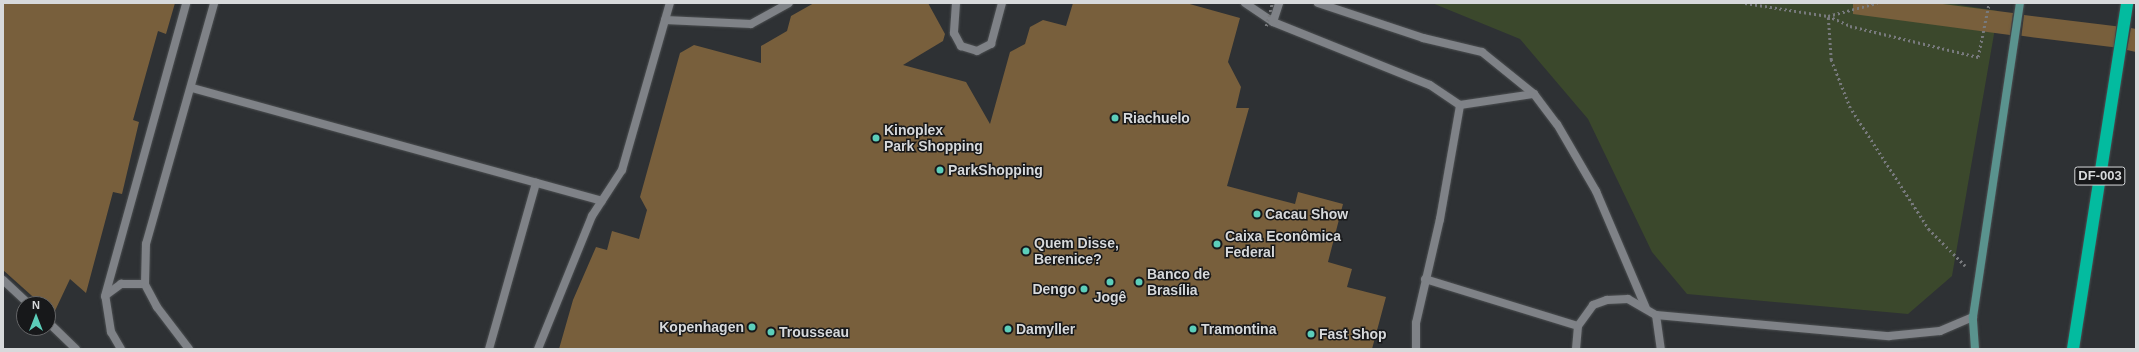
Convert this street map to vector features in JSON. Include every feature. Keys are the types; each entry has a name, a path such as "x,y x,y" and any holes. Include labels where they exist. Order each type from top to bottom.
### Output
{"highway":[{"name":"DF-003","path":"2073,349 2126,3"}],"street":[{"path":"1975,349 1973,317 2020,3"}],"lane":[{"path":"121,349 111,332 105,296 186,3"},
{"path":"189,349 157,307 145,284 146,244 192,88 214,3"},
{"path":"538,349 592,216 622,170 670,3"},
{"path":"665,20 751,24 788,3"},
{"path":"956,3 954,33 961,46 977,51 991,44 1002,3"},
{"path":"1245,3 1270,24 1430,85 1460,105 1534,94"},
{"path":"1270,24 1279,3"},
{"path":"1318,3 1423,38 1482,52 1534,94 1558,124 1596,191 1646,308"},
{"path":"192,88 602,201"},
{"path":"1416,349 1416,323 1440,219 1460,105"},
{"path":"489,349 536,183"},
{"path":"1425,279 1578,326"},
{"path":"3,280 20,296"},
{"path":"105,296 112,288 121,284 145,284"},
{"path":"1576,349 1578,326 1593,305 1607,300 1628,299 1656,315 1889,336 1940,330 1973,317"},
{"path":"1656,315 1661,349"},
{"path":"56,330 76,349"}],"path":[{"path":"1270,24 1272,3"},
{"path":"1744,3 1828,16 1850,26 1978,57 1989,3"},
{"path":"1828,16 1877,3"},
{"path":"1828,16 1831,60 1850,108 1929,230 1961,265 1980,272"}],"green space":[{"path":"1432,3 1948,3 1998,11 1952,276 1908,314 1687,294 1652,252 1588,119 1520,39"}],"building":[{"path":"3,3 175,3 166,34 158,31 133,120 139,122 122,194 113,192 86,293 70,279 56,309 56,296 32,296 3,270"},
{"name":"ParkShopping","path":"814,3 928,3 945,34 943,41 903,65 966,82 990,124 1010,52 1025,44 1030,27 1043,20 1066,26 1073,3 1186,3 1240,18 1228,62 1241,87 1236,108 1249,108 1227,186 1295,204 1298,192 1343,204 1328,262 1352,269 1347,287 1386,297 1372,349 559,349 573,300 596,247 607,250 612,231 639,239 647,210 640,197 680,53 694,45 761,63 761,46 787,31 791,16"},
{"path":"1853,3 1935,3 2013,13 2010,35 1853,14"},
{"path":"2024,15 2116,26 2114,47 2021,36"},
{"path":"2131,28 2136,29 2136,52 2127,50"}],"place":[{"name":"Riachuelo","path":"1115,118"},
{"name":"Kinoplex Park Shopping","path":"876,138"},
{"name":"ParkShopping","path":"940,170"},
{"name":"Cacau Show","path":"1257,214"},
{"name":"Caixa Econômica Federal","path":"1217,244"},
{"name":"Quem Disse, Berenice?","path":"1026,251"},
{"name":"Jogê","path":"1110,282"},
{"name":"Banco de Brasília","path":"1139,282"},
{"name":"Dengo","path":"1084,289"},
{"name":"Kopenhagen","path":"752,327"},
{"name":"Damyller","path":"1008,329"},
{"name":"Tramontina","path":"1193,329"},
{"name":"Trousseau","path":"771,332"},
{"name":"Fast Shop","path":"1311,334"}]}
